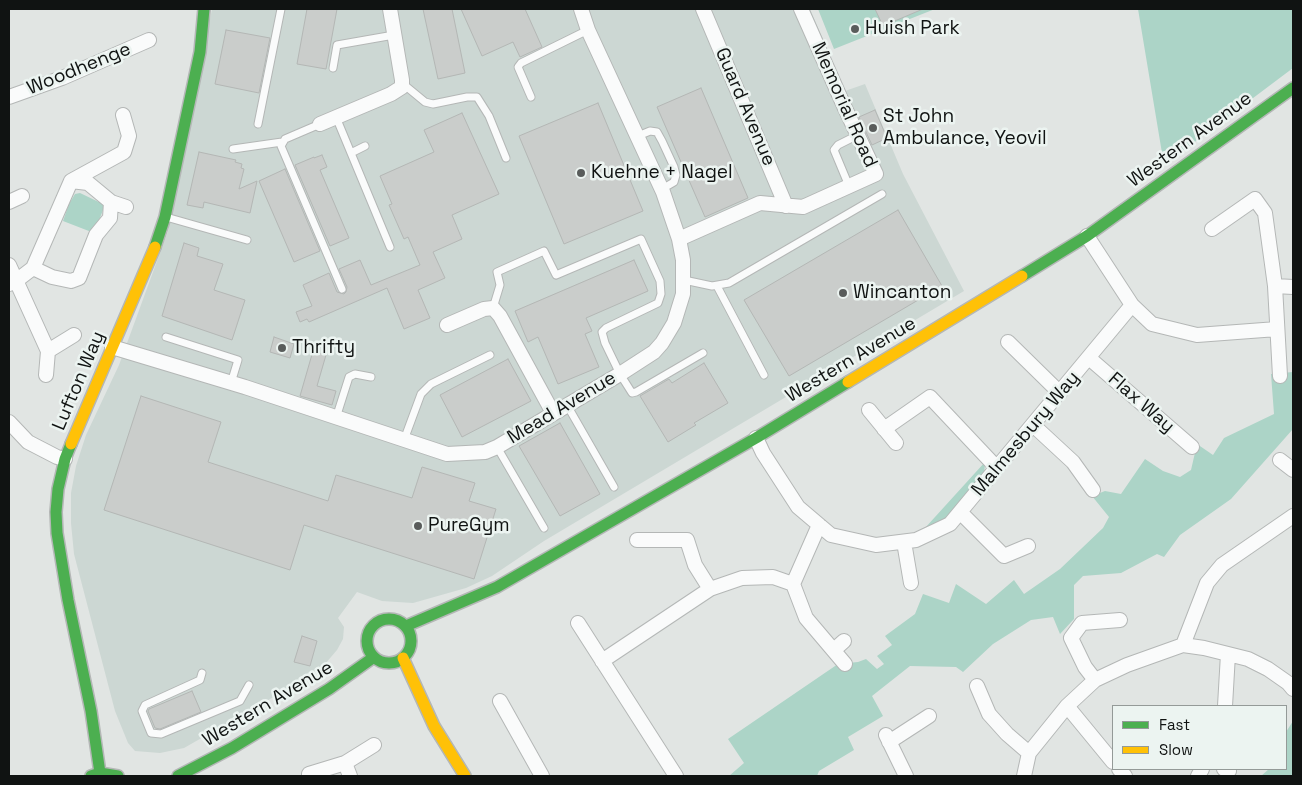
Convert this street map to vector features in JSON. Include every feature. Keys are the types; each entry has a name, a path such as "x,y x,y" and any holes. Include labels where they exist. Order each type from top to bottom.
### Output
{"street":[{"name":"Lufton Way","path":"95,775 91,711 68,600 57,533 58,489 65,459 154,252 165,217 200,52 204,9"},
{"path":"320,124 391,94 402,87 390,9"},
{"name":"Mead Avenue","path":"112,347 231,383 447,454 485,452 497,447 654,352 662,343 677,316 683,294 683,260 679,239 662,189 588,30 581,9"},
{"name":"Guard Avenue","path":"703,9 786,206"},
{"name":"Memorial Road","path":"679,239 760,203 802,207 876,174 801,9"},
{"name":"Woodhenge","path":"9,97 62,78 149,40"},
{"name":"Western Avenue","path":"406,626 497,587 756,438 1087,236 1293,88"},
{"path":"12,282 34,268 71,181 124,152 129,136 124,115"},
{"path":"71,181 88,183 111,202 126,207"},
{"path":"9,202 22,196"},
{"path":"1212,229 1255,199 1265,213 1275,286 1280,376"},
{"path":"34,268 52,277 71,281 79,278 96,235 110,218 111,202"},
{"path":"1087,236 1132,305 1152,324 1197,335 1277,329"},
{"path":"9,265 12,282 48,351 46,375"},
{"path":"1275,286 1293,286"},
{"name":"Malmesbury Way","path":"756,438 763,453 798,507 831,535 876,545 916,540 950,524 1132,305"},
{"path":"447,325 484,309 493,308 500,316 553,413"},
{"path":"48,351 74,335"},
{"path":"1008,342 1060,393"},
{"name":"Flax Way","path":"1089,358 1192,447"},
{"path":"884,429 930,397 997,468"},
{"path":"869,410 896,443"},
{"path":"10,424 28,442 57,457 65,459"},
{"path":"1033,425 1073,462 1093,490"},
{"path":"1280,460 1293,470"},
{"path":"960,512 1004,556 1028,546"},
{"path":"1183,645 1207,583 1222,564 1293,516"},
{"path":"819,525 793,584 806,618 839,646 845,664"},
{"path":"636,540 687,540 696,565 710,589"},
{"path":"904,542 911,583"},
{"path":"602,662 710,589 742,578 772,577 793,584"},
{"path":"389,619 396,620 406,626 411,640 410,647 403,658 385,662 374,657 370,652 367,639 369,632 377,622 389,619"},
{"path":"1095,680 1085,667 1071,638 1082,623 1120,620"},
{"path":"578,624 676,776"},
{"path":"1024,776 1029,753 1067,706 1095,680 1127,665 1183,645 1248,659 1268,669 1288,683 1293,689"},
{"path":"1225,705 1228,654"},
{"name":"Western Avenue","path":"178,776 232,748 330,689 374,657"},
{"path":"403,658 434,726 465,776"},
{"path":"977,686 988,714 1029,753"},
{"path":"500,701 542,776"},
{"path":"1067,706 1112,761"},
{"path":"906,776 887,738 929,716"},
{"path":"309,774 345,763 374,745"},
{"path":"345,763 350,776"},
{"path":"95,775 111,774 118,776"}],"lane":[{"path":"258,124 280,9"},
{"path":"531,97 518,67 521,63 588,30"},
{"path":"332,68 337,45 394,35"},
{"path":"402,83 425,102 433,104 467,97 478,97 490,116 506,158"},
{"path":"336,117 390,247"},
{"path":"233,149 282,142 320,124"},
{"path":"638,136 650,131 657,132 674,167 676,175 674,182 662,189"},
{"path":"849,186 834,150 838,145 858,135"},
{"path":"282,142 282,150 342,290"},
{"path":"351,153 366,146"},
{"path":"684,280 708,286 729,283 882,194"},
{"path":"165,217 247,240"},
{"path":"493,308 500,285 497,272 544,251 556,275 641,239 660,281 661,294 658,303 606,328 602,332 605,343 620,374 632,393 636,392 703,353"},
{"path":"717,286 764,375"},
{"path":"166,337 238,360 231,383"},
{"path":"404,440 421,394 431,384 490,355"},
{"path":"336,418 349,377 355,374 371,377"},
{"path":"567,405 614,487"},
{"path":"497,447 544,528"},
{"path":"202,673 200,680 145,705 142,711 151,733 161,734 240,701 249,684"}],"shaded area":[{"path":"212,9 810,9 845,91 865,84 903,174 964,291 544,541 492,576 466,588 413,603 382,601 357,592 338,618 344,627 343,639 337,650 325,664 300,682 184,748 160,753 135,751 128,743 115,711 74,554 71,493 76,466 86,435 119,365 168,231"}],"green space":[{"name":"Huish Park","path":"818,9 935,9 834,49"},
{"path":"1138,9 1293,9 1293,68 1164,165"},
{"path":"80,193 105,205 94,233 63,221 75,194"},
{"path":"1293,372 1293,429 1231,499 1180,535 1164,557 1157,554 1121,573 1083,576 1074,585 1074,619 1060,634 1053,617 1031,620 993,644 963,672 956,667 910,666 872,696 883,716 848,737 854,750 819,771 817,776 729,776 744,763 728,739 838,664 858,662 866,659 877,669 884,664 877,656 892,645 885,636 915,614 923,594 949,603 956,584 986,604 1014,580 1024,594 1060,569 1103,528 1109,517 1092,496 1105,491 1121,494 1145,459 1163,471 1180,477 1191,470 1197,444 1213,455 1224,438 1274,414 1271,374"},
{"path":"985,462 984,477 947,520 927,530 925,528"},
{"path":"1293,721 1293,776 1261,776 1268,770 1287,770 1287,730"}],"building":[{"path":"307,9 337,9 326,69 297,64"},
{"path":"423,9 452,9 465,73 438,79"},
{"path":"461,9 525,9 542,47 520,57 513,42 482,56"},
{"path":"875,9 923,9 883,26"},
{"path":"226,30 270,38 259,93 215,84"},
{"path":"701,88 748,198 705,217 657,107"},
{"name":"Kuehne + Nagel","path":"598,103 643,211 564,244 519,136"},
{"name":"St John Ambulance, Yeovil","path":"875,110 887,138 872,145 859,117"},
{"path":"462,113 499,194 452,215 462,239 433,252 445,278 418,290 430,318 404,329 387,288 309,322 307,319 300,322 296,312 312,306 303,285 329,273 337,292 344,294 347,287 339,269 360,260 371,285 420,265 408,237 404,239 389,205 392,204 380,176 434,152 424,130"},
{"path":"199,152 236,160 235,162 242,164 241,168 244,169 239,189 257,181 250,213 204,202 203,208 187,205"},
{"path":"322,155 327,167 320,170 349,238 330,246 295,165"},
{"path":"285,169 320,251 294,262 259,181"},
{"name":"Wincanton","path":"898,210 942,286 789,376 744,300"},
{"path":"184,243 199,248 197,256 223,264 214,290 245,300 232,340 162,316"},
{"path":"634,260 648,291 586,318 592,331 585,334 599,367 558,384 538,337 528,342 515,311"},
{"name":"Thrifty","path":"274,337 294,344 290,358 270,352"},
{"path":"313,351 326,355 317,386 336,391 332,405 300,396"},
{"path":"508,359 531,401 462,437 440,395"},
{"path":"704,363 728,403 694,423 696,425 668,442 640,396 669,379 672,383"},
{"path":"141,396 221,422 208,462 328,501 336,475 412,498 422,467 475,483 469,501 496,509 474,579 304,525 290,570 104,510"},
{"path":"560,423 600,494 560,516 519,446"},
{"path":"302,636 317,641 310,666 294,662"},
{"path":"192,691 201,712 160,729 155,728 148,711 149,709"}],"traffic: fast":[{"path":"155,247 165,217 200,52 204,9"},
{"path":"1022,276 1087,236 1293,88"},
{"path":"406,626 497,587 756,438 848,382"},
{"path":"71,444 65,459 58,489 57,533 68,600 91,711 100,773"},
{"path":"389,619 401,623 407,629 411,641 407,653 401,659 389,663 377,659 371,653 367,641 371,629 377,623 389,619"},
{"path":"178,776 232,748 329,689 374,657"},
{"path":"91,776 100,773 118,776"}],"traffic: slow":[{"path":"71,444 155,247"},
{"path":"848,382 1022,276"},
{"path":"403,658 434,726 465,776"}],"place":[{"name":"Huish Park","path":"855,29"},
{"name":"St John Ambulance, Yeovil","path":"873,128"},
{"name":"Kuehne + Nagel","path":"581,173"},
{"name":"Wincanton","path":"843,293"},
{"name":"Thrifty","path":"282,348"},
{"name":"PureGym","path":"418,526"}]}
